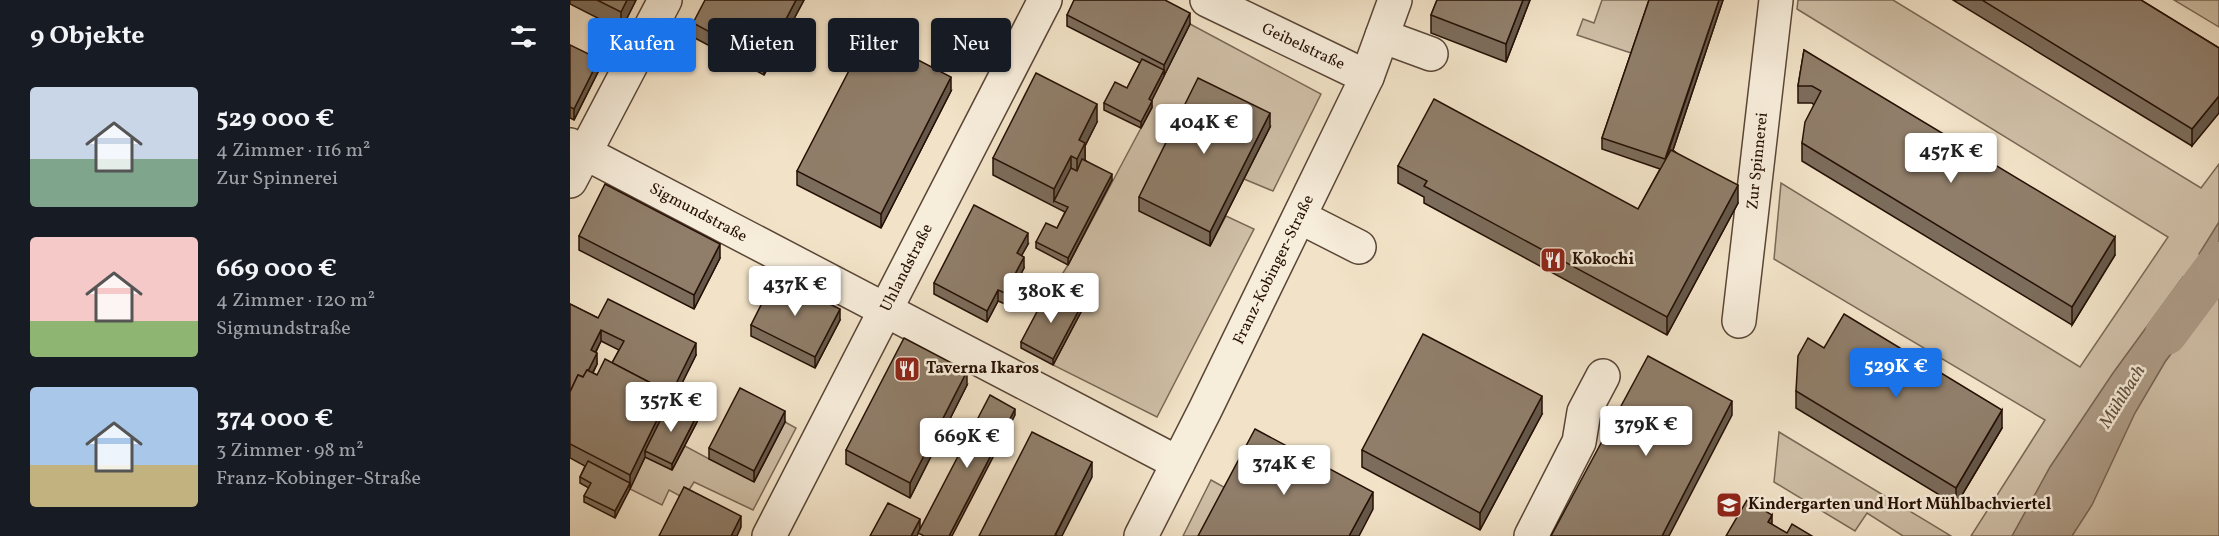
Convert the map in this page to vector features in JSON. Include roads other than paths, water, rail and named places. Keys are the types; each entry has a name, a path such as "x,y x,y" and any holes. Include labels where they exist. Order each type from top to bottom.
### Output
{"street":[{"path":"575,159 665,0"},
{"name":"Uhlandstraße","path":"769,536 1046,0"},
{"name":"Geibelstraße","path":"1207,0 1367,77"},
{"name":"Franz-Kobinger-Straße","path":"1141,536 1367,77 1395,0"},
{"name":"Zur Spinnerei","path":"1739,321 1776,0"},
{"path":"1382,36 1431,54"},
{"name":"Sigmundstraße","path":"575,159 885,311 1178,463"},
{"path":"1300,217 1359,247"},
{"path":"1530,536 1579,442 1584,412 1603,376"}],"water":[{"path":"2219,222 2219,267 2199,254"},
{"path":"2183,277 2213,297 2165,362 2135,413 2092,505 2072,536 2012,536 2050,467 2113,373"}],"waterway":[{"name":"Mühlbach","path":"2166,334 2219,263"}],"place":[{"name":"Kokochi","path":"1553,260"},
{"name":"Taverna Ikaros","path":"907,369"},
{"name":"Kindergarten und Hort Mühlbachviertel","path":"1729,505"}]}
